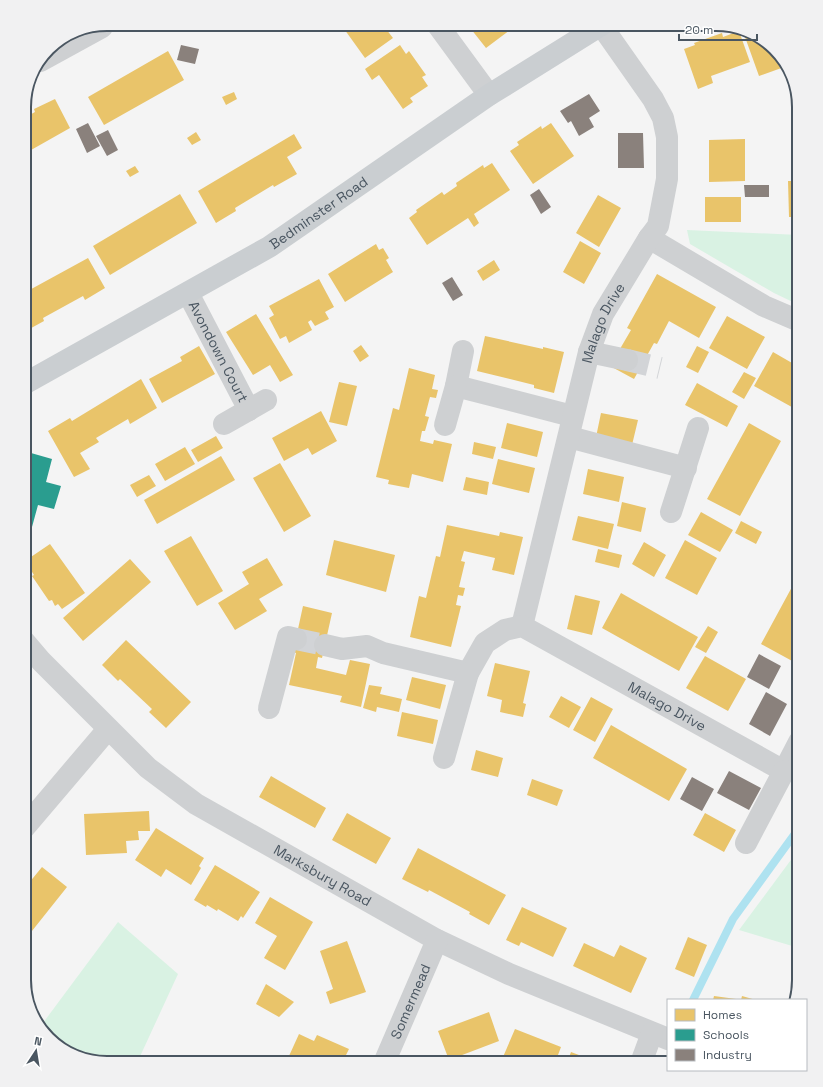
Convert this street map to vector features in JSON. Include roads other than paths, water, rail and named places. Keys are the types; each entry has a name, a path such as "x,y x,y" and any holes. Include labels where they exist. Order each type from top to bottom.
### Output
{"main road":[{"name":"Bedminster Road","path":"31,380 269,247 489,95 592,31"}],"street":[{"path":"442,31 489,95"},
{"name":"Malago Drive","path":"606,31 653,99 663,118 667,137 667,179 658,226 602,314 589,352 572,416 569,438 522,626 784,770"},
{"path":"52,54 93,32"},
{"path":"649,238 764,306 792,318"},
{"name":"Avondown Court","path":"188,293 258,405 224,424"},
{"path":"445,425 456,386 463,351"},
{"path":"589,352 627,360"},
{"path":"456,386 572,416"},
{"path":"671,512 698,428"},
{"path":"569,438 686,468"},
{"path":"444,758 468,673 485,643 505,630 522,626"},
{"path":"269,708 288,637 296,639"},
{"path":"325,645 342,648 367,646 382,653 468,673"},
{"name":"Marksbury Road","path":"31,655 148,768 196,804 437,940 509,974 660,1036"},
{"path":"31,820 108,729"},
{"path":"746,843 792,755"},
{"name":"Somermead","path":"387,1056 437,940"},
{"path":"646,1056 660,1036"}],"waterway":[{"path":"693,999 733,919 792,838"}],"tunnel":[{"path":"627,360 660,368"},
{"path":"296,639 325,645"}]}
